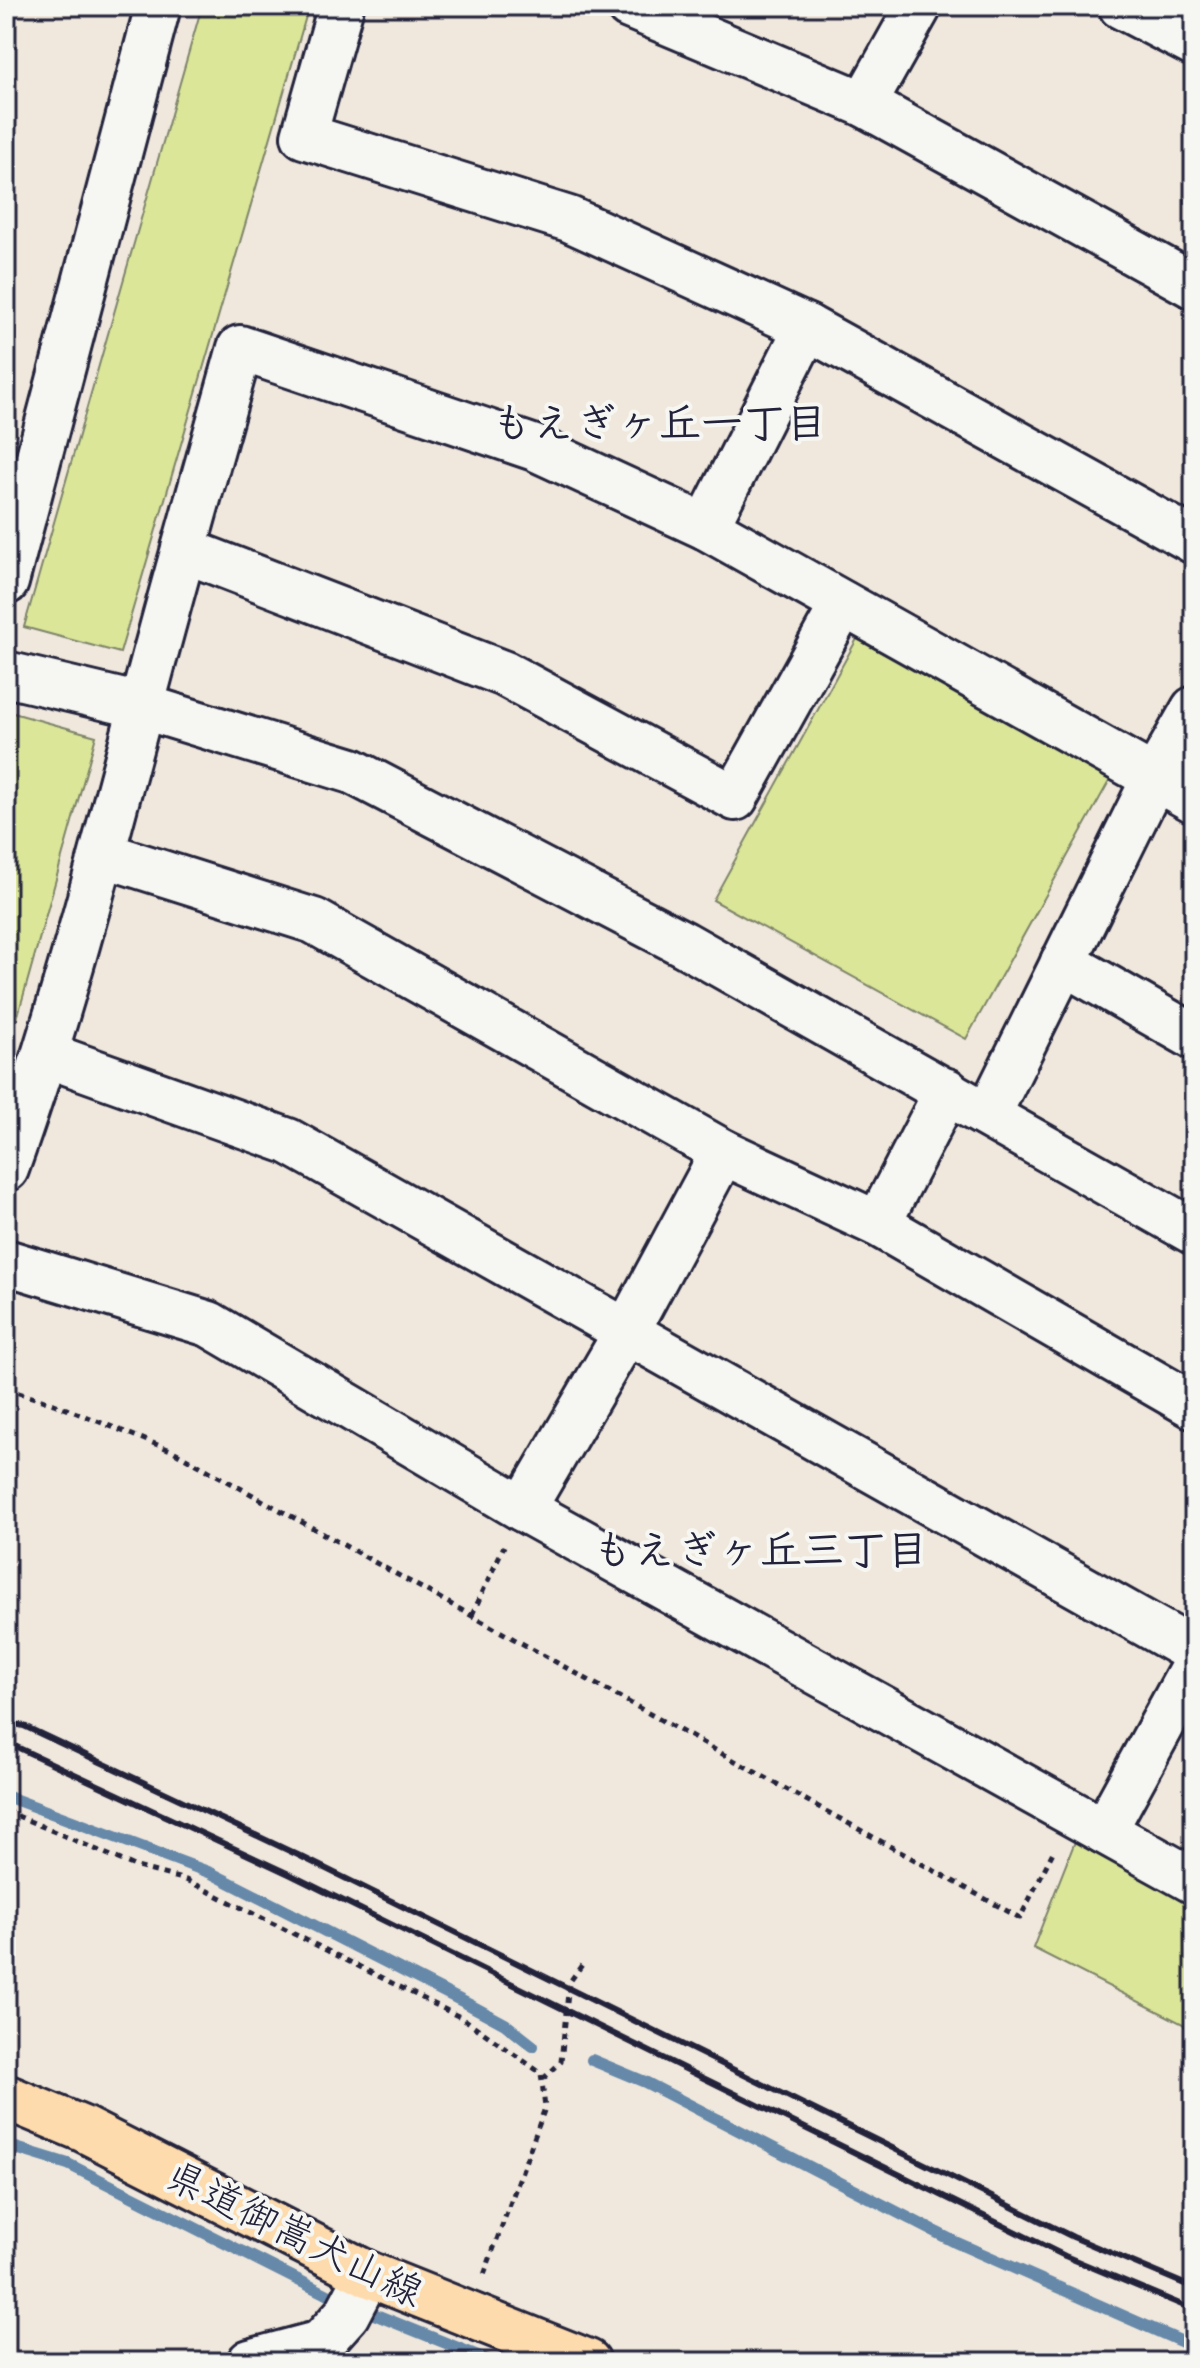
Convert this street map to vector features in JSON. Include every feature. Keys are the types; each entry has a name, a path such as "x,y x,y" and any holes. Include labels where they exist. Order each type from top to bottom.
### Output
{"main road":[{"name":"県道御嵩犬山線","path":"6,2097 83,2129 360,2290 470,2314 588,2362"}],"street":[{"path":"6,582 158,6"},
{"path":"341,6 304,136 569,219 807,327 1194,541"},
{"path":"629,6 864,104 1194,286"},
{"path":"864,104 919,6"},
{"path":"1121,6 1194,44"},
{"path":"706,527 807,327"},
{"path":"6,1169 47,1055 105,855 141,706 240,348 535,448 706,527 1194,800"},
{"path":"184,550 505,674 735,798 843,604"},
{"path":"6,674 141,706 352,771 684,944 989,1113 1194,1232"},
{"path":"989,1113 1154,779 1194,709"},
{"path":"105,855 314,921 723,1152 878,1224 1194,1406"},
{"path":"1063,962 1194,1037"},
{"path":"47,1055 288,1141 1194,1651"},
{"path":"878,1224 947,1091"},
{"path":"514,1526 627,1331 723,1152"},
{"path":"6,1262 209,1324 514,1526 1104,1831 1194,1881"},
{"path":"1104,1831 1194,1666"},
{"path":"250,2362 321,2343 360,2290"}],"path":[{"path":"6,1389 54,1404 173,1451 1020,1918 1059,1840"},
{"path":"472,1615 514,1526"},
{"path":"6,1811 137,1867 186,1880 464,2019 541,2073 545,2108 470,2314"},
{"path":"542,2080 561,2062 569,1983 584,1962"}],"green space":[{"path":"202,6 309,6 120,653 24,627"},
{"path":"858,637 1112,776 966,1039 713,900"},
{"path":"6,711 96,736 6,1058"},
{"path":"1076,1839 1194,1901 1194,2038 1183,2024 1033,1948"}],"waterway":[{"path":"6,1796 211,1873 468,2004 505,2024 533,2046"},
{"path":"592,2060 645,2082 955,2242 1194,2347"},
{"path":"6,2145 68,2164 334,2298 493,2362"}],"railway":[{"path":"6,1722 24,1726 298,1855 1073,2237 1194,2288"},
{"path":"6,1742 289,1874 1065,2256 1194,2310"}],"district":[{"name":"もえぎヶ丘一丁目","path":"659,422"},
{"name":"もえぎヶ丘三丁目","path":"760,1549"}]}
